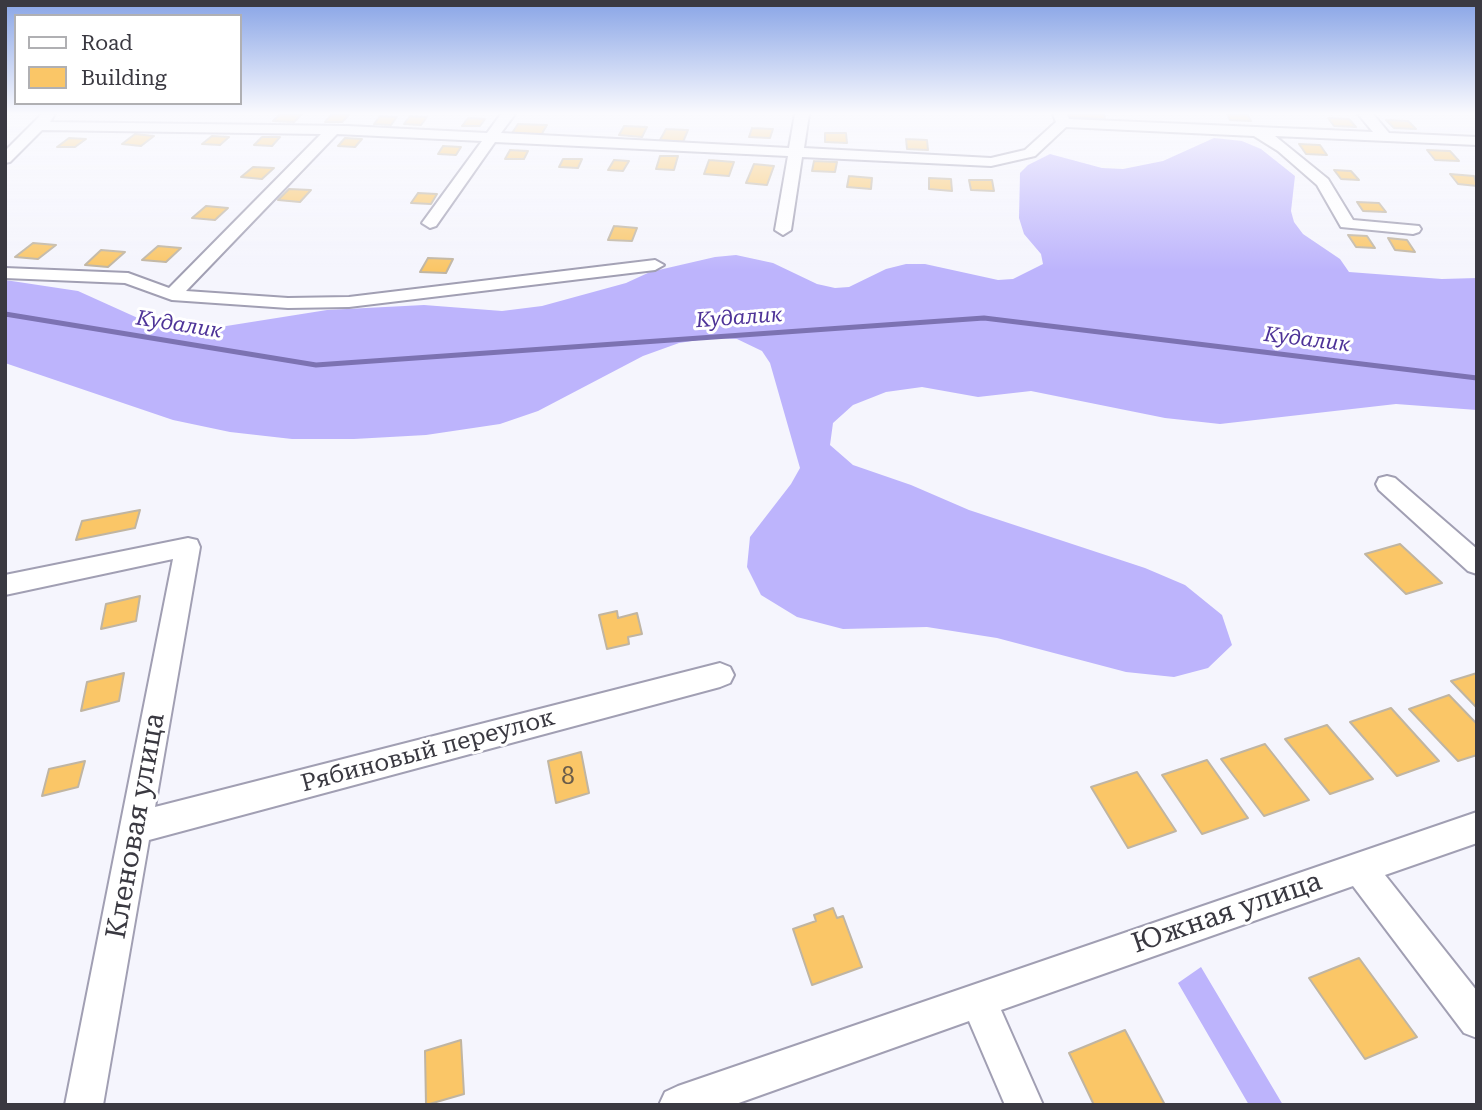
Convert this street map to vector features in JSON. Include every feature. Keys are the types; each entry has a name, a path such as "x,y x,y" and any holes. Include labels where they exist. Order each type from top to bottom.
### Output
{"street":[{"path":"172,295 304,166"},
{"path":"430,223 472,166"},
{"path":"783,230 794,166"},
{"path":"1304,166 1323,182 1347,224 1413,229"},
{"path":"5,272 128,278 172,295 288,303 349,302 655,265"},
{"path":"1387,484 1477,564"},
{"name":"Кленовая улица","path":"5,585 188,547 85,1105"},
{"name":"Рябиновый переулок","path":"135,828 720,675"},
{"name":"Южная улица","path":"678,1105 1477,827"},
{"path":"1359,867 1477,1020"},
{"path":"978,1000 1024,1105"}],"shaded area":[{"path":"1027,166 1094,166 1123,169 1139,166 1282,166 1295,176 1291,211 1294,222 1303,234 1340,259 1349,272 1442,279 1477,278 1477,410 1396,404 1220,424 1165,418 1031,391 978,397 922,387 886,392 853,405 833,423 830,445 853,465 911,485 969,510 1145,568 1185,585 1222,615 1232,645 1208,668 1174,677 1126,672 997,638 927,627 843,629 797,617 761,595 747,567 750,537 791,484 800,468 770,363 762,351 737,339 711,338 679,343 643,356 538,411 500,424 426,435 354,439 292,439 230,432 173,420 5,363 5,280 78,291 140,319 184,329 220,327 327,310 424,305 502,311 542,306 626,283 650,272 715,257 736,255 773,263 817,284 835,288 849,287 886,269 906,264 925,264 998,280 1013,279 1043,264 1041,254 1024,234 1019,218 1020,173"},
{"path":"1201,967 1283,1105 1249,1105 1178,983"}],"building":[{"path":"560,166 579,166 578,168"},
{"path":"611,166 626,166 623,171 608,170"},
{"path":"657,166 675,166 674,170 656,169"},
{"path":"707,166 733,166 729,176 704,174"},
{"path":"753,166 774,166 767,185 746,183"},
{"path":"813,166 836,166 835,172 812,171"},
{"path":"253,167 274,168 262,179 241,177"},
{"path":"1334,170 1351,171 1359,180 1341,179"},
{"path":"1450,174 1474,176 1477,186 1458,184"},
{"path":"849,176 872,178 871,189 847,187"},
{"path":"929,178 951,179 952,191 929,189"},
{"path":"969,180 992,180 994,191 971,190"},
{"path":"289,189 311,190 300,202 278,200"},
{"path":"418,193 437,194 431,204 411,203"},
{"path":"1357,202 1379,203 1386,212 1363,211"},
{"path":"206,206 228,208 215,220 192,218"},
{"path":"614,226 637,228 632,241 608,240"},
{"path":"1348,235 1367,236 1375,248 1356,247"},
{"path":"1388,238 1407,240 1415,252 1395,250"},
{"path":"33,243 56,245 38,259 15,257"},
{"path":"158,246 181,248 166,262 142,260"},
{"path":"101,250 125,252 108,267 85,265"},
{"path":"428,258 453,259 446,273 420,272"},
{"path":"140,510 135,528 76,540 82,521"},
{"path":"1400,544 1442,583 1406,594 1365,554"},
{"path":"140,596 136,621 101,629 106,604"},
{"path":"617,611 618,618 637,613 642,634 628,637 629,644 607,649 599,615"},
{"path":"124,673 119,701 81,711 87,682"},
{"path":"1477,673 1477,708 1451,681"},
{"path":"1449,695 1477,724 1477,755 1458,761 1409,709"},
{"path":"1391,708 1439,761 1397,776 1350,722"},
{"path":"1327,725 1373,779 1330,794 1285,739"},
{"path":"1265,744 1309,800 1264,816 1221,759"},
{"path":"581,752 589,793 556,803 548,761"},
{"path":"1207,760 1248,818 1202,834 1162,775"},
{"path":"85,761 78,787 42,796 49,769"},
{"path":"1137,772 1176,831 1128,848 1091,787"},
{"path":"833,908 837,918 843,916 862,967 812,985 793,929 816,921 814,915"},
{"path":"1359,958 1417,1037 1365,1059 1309,978"},
{"path":"1125,1030 1165,1105 1094,1105 1069,1053"},
{"path":"461,1040 464,1094 426,1105 425,1051"}],"waterway":[{"name":"Кудалик","path":"5,314 316,365 984,318 1477,378"}]}
